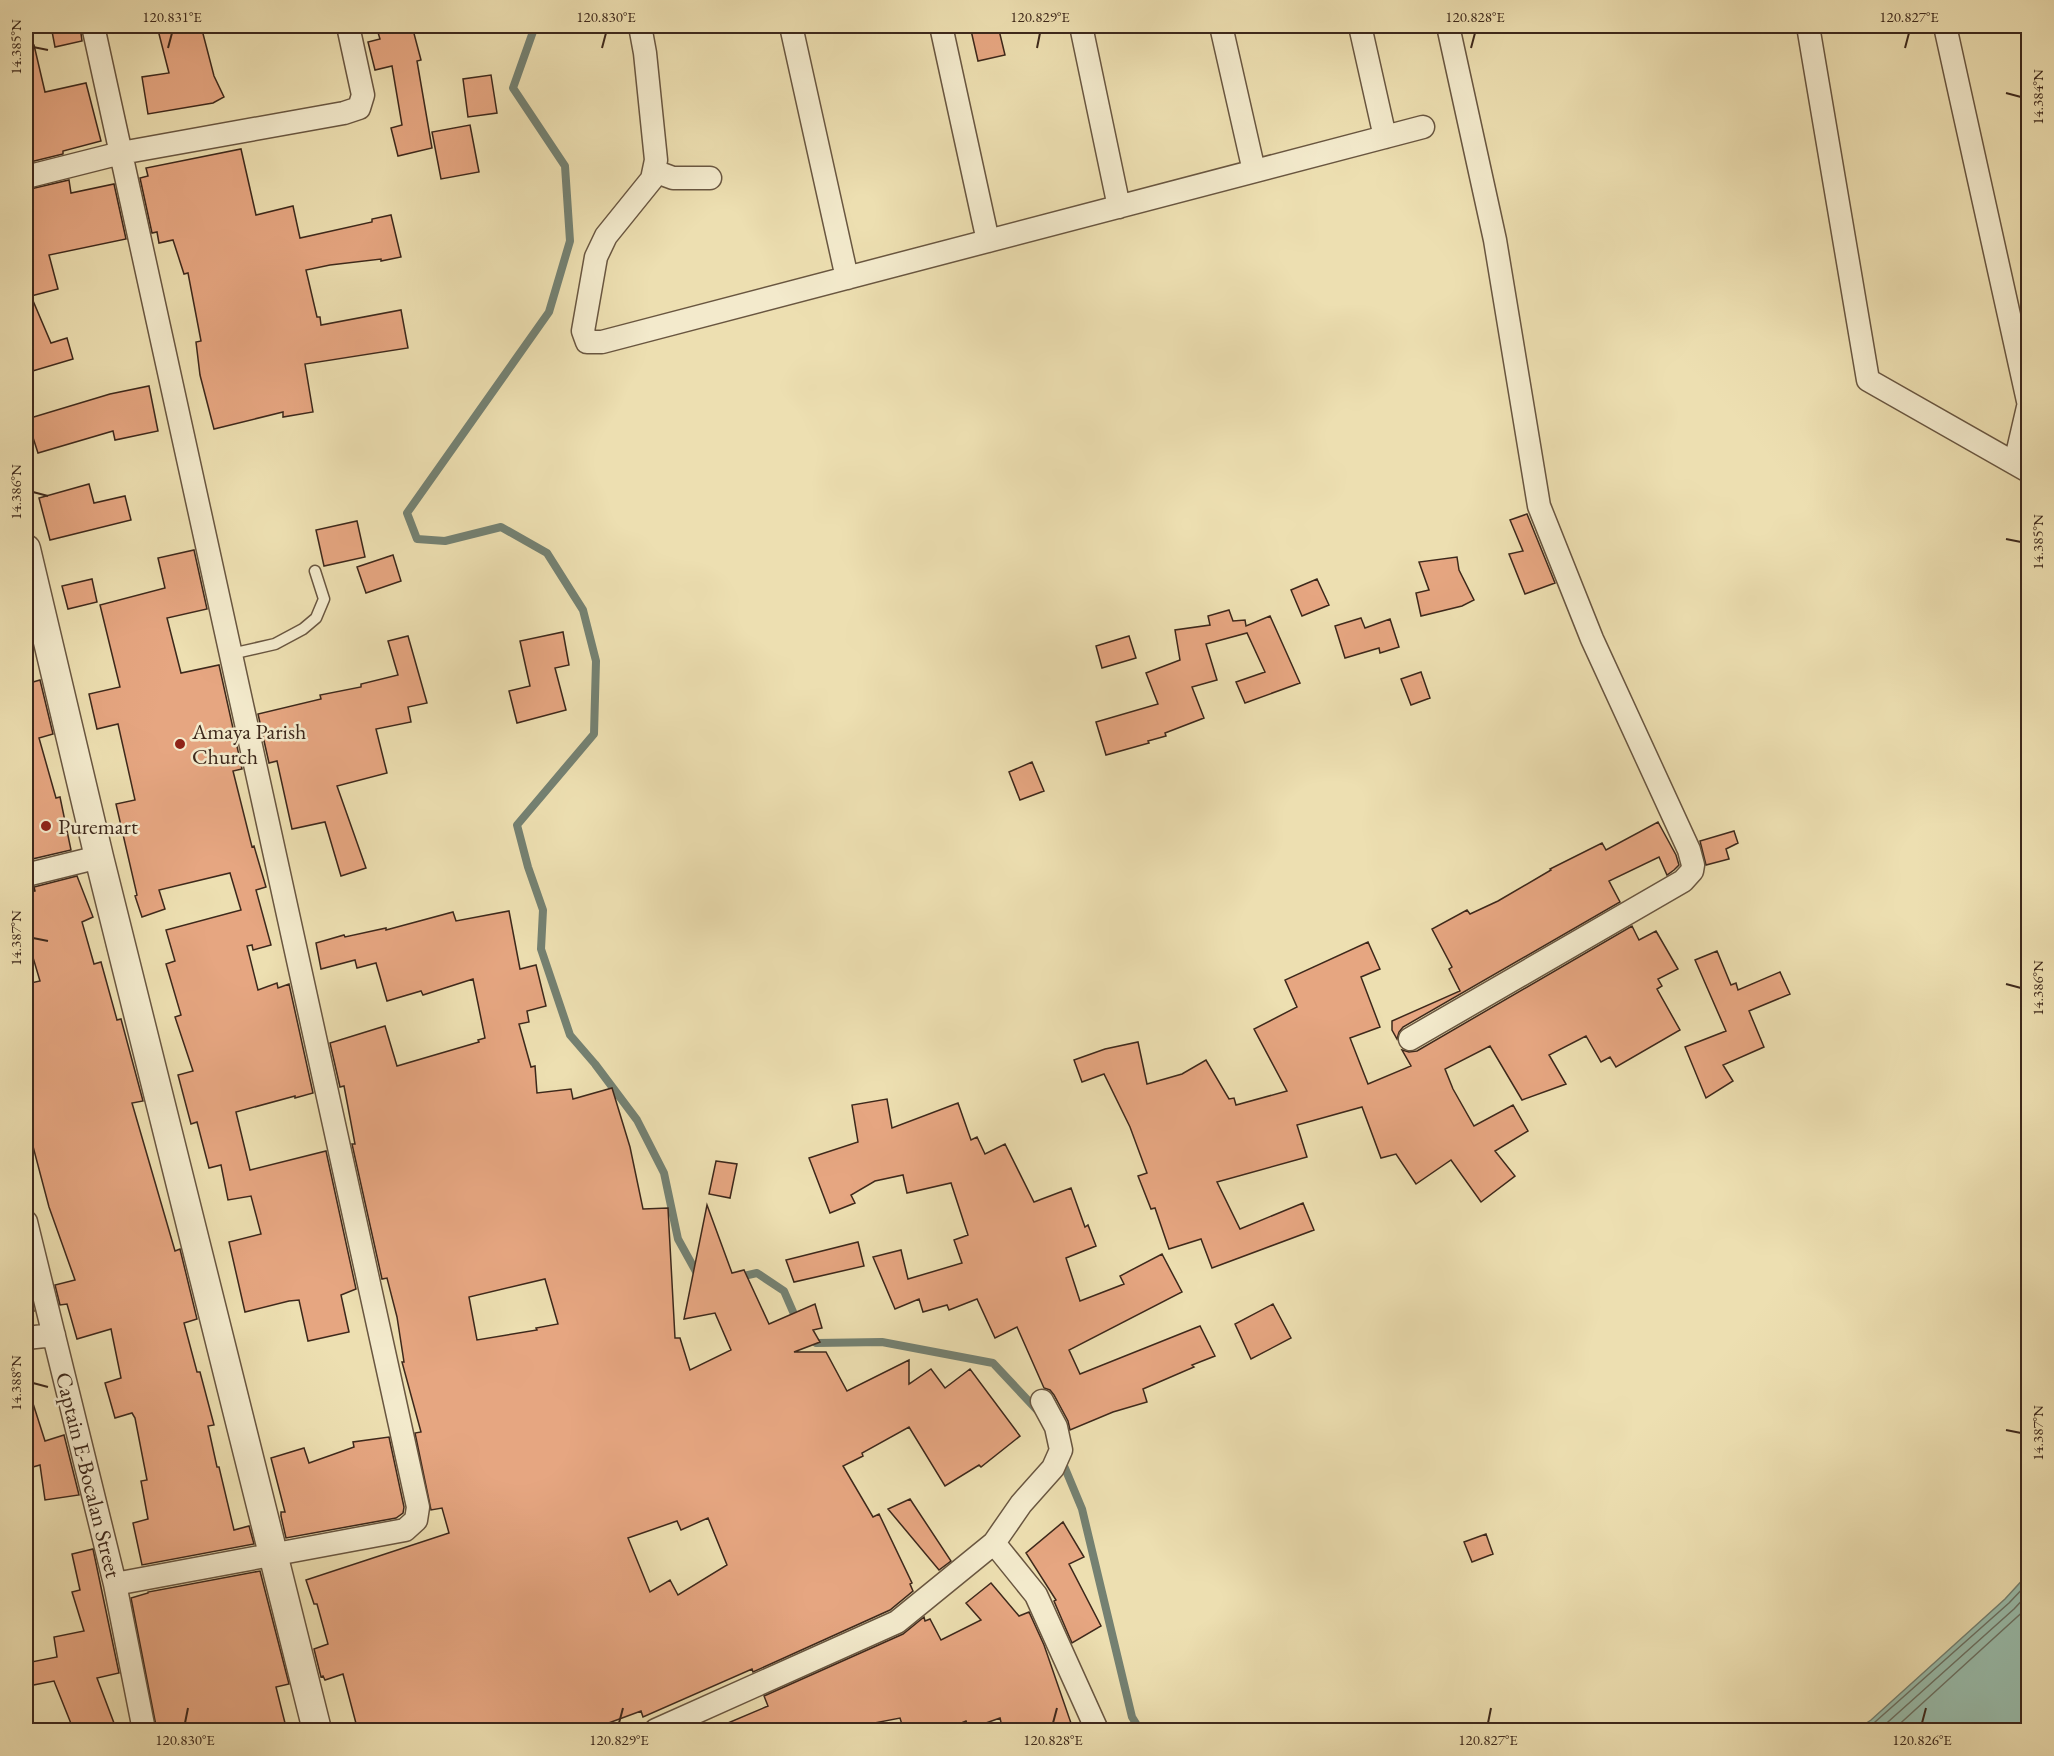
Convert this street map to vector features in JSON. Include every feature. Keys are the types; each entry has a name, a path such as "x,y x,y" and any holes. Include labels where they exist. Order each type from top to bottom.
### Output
{"street":[{"path":"93,26 418,1507 416,1520 405,1530 115,1584"},
{"path":"26,177 121,153 344,114 358,108 363,95 348,26"},
{"path":"640,26 656,160 652,179 606,236 596,257 583,331 587,342 602,342 1423,127"},
{"path":"791,26 847,278"},
{"path":"941,26 988,241"},
{"path":"1081,26 1119,207"},
{"path":"1221,26 1254,171"},
{"path":"1360,26 1384,137"},
{"path":"1410,1039 1683,881 1690,875 1693,865 1677,824 1592,639 1539,506 1495,240 1448,26"},
{"path":"1808,26 1868,380 2022,467 2028,407"},
{"path":"1945,26 2028,401"},
{"path":"654,171 672,178 710,178"},
{"path":"26,549 99,856 318,1731"},
{"path":"26,875 99,856"},
{"name":"Captain E-Bocalan Street","path":"26,1222 115,1584 144,1731"},
{"path":"26,1338 54,1335"},
{"path":"656,1731 897,1622 994,1543 1057,1459 1056,1427 1042,1401"},
{"path":"994,1543 1036,1595 1097,1731"}],"lane":[{"path":"231,654 275,644 303,629 316,618 324,598 315,571"}],"water":[{"path":"2028,1574 2028,1730 1856,1730 1871,1720 2005,1599"}],"building":[{"path":"51,26 80,26 82,41 55,47"},
{"path":"178,26 201,26 214,76 224,97 213,103 148,114 142,77 169,73 158,30"},
{"path":"376,26 412,26 421,60 417,61 432,148 398,156 391,128 402,125 392,66 375,70 368,42 380,39"},
{"path":"970,26 998,26 1005,55 978,61"},
{"path":"34,45 45,92 86,83 101,141 26,163 26,46"},
{"path":"491,75 497,113 468,117 463,79"},
{"path":"470,125 479,172 441,179 432,132"},
{"path":"241,149 256,215 293,206 300,238 372,222 372,219 391,215 401,257 306,270 321,325 401,310 408,348 305,364 313,412 283,417 283,412 214,429 200,375 196,342 201,341 188,273 184,274 173,240 159,243 157,232 152,233 140,178 148,176 146,168"},
{"path":"69,180 71,193 114,184 126,239 49,255 58,289 31,296 51,343 67,338 73,359 26,373 26,190"},
{"path":"149,386 158,431 115,440 113,431 38,453 27,419 110,394"},
{"path":"89,484 94,503 125,496 131,520 50,540 39,498"},
{"path":"1527,514 1555,583 1525,594 1509,554 1523,551 1510,520"},
{"path":"357,521 365,557 324,566 316,530"},
{"path":"194,550 207,609 167,618 181,673 219,665 242,769 233,771 252,847 254,846 266,887 256,890 271,945 253,950 252,945 247,946 258,990 277,983 278,988 289,984 313,1093 236,1112 250,1170 326,1151 356,1289 341,1295 349,1332 308,1341 299,1300 245,1312 229,1242 261,1234 251,1196 228,1200 221,1165 209,1168 197,1122 191,1124 178,1075 193,1071 175,1017 181,1015 166,964 175,961 166,930 241,910 230,873 159,890 165,909 142,917 135,896 137,895 116,804 135,800 118,724 97,729 89,694 120,687 100,605 165,588 158,558"},
{"path":"393,555 401,581 366,593 357,567"},
{"path":"1457,557 1459,570 1474,600 1462,606 1421,616 1416,593 1429,590 1419,562"},
{"path":"92,579 97,602 68,609 62,586"},
{"path":"1317,579 1329,605 1302,616 1291,590"},
{"path":"1229,610 1233,621 1245,620 1246,626 1270,616 1300,683 1245,703 1236,682 1265,672 1247,633 1206,644 1217,680 1192,687 1204,718 1165,733 1166,736 1148,741 1149,743 1106,755 1096,722 1158,704 1146,673 1180,660 1175,630 1210,625 1208,616"},
{"path":"1361,618 1365,628 1390,619 1399,647 1380,653 1379,648 1345,658 1335,626"},
{"path":"563,632 569,665 555,668 566,710 517,723 509,691 530,686 520,641"},
{"path":"408,636 427,703 408,707 411,722 376,729 387,773 337,786 366,868 341,876 325,822 292,829 277,761 269,763 258,714 321,699 320,695 361,687 361,684 398,675 388,641"},
{"path":"1129,636 1136,658 1102,668 1096,646"},
{"path":"1421,672 1430,698 1411,705 1401,679"},
{"path":"40,680 53,734 39,738 56,798 60,797 71,850 28,860 26,847 26,684"},
{"path":"1032,762 1044,791 1020,800 1009,772"},
{"path":"1658,822 1676,855 1679,865 1674,870 1667,875 1659,857 1609,881 1620,902 1403,1027 1397,1039 1392,1030 1392,1021 1460,991 1449,969 1452,967 1432,929 1467,910 1470,914 1498,901 1550,869 1602,843 1606,850"},
{"path":"1734,831 1738,843 1726,849 1729,859 1706,865 1700,841"},
{"path":"77,876 93,917 82,922 94,964 101,962 117,1020 121,1019 143,1101 132,1103 175,1251 180,1249 197,1319 184,1323 214,1425 208,1426 217,1467 219,1467 234,1530 249,1526 254,1544 142,1565 133,1523 148,1519 141,1481 147,1480 135,1418 132,1413 115,1418 105,1383 121,1378 111,1329 77,1339 67,1304 60,1305 55,1285 75,1280 49,1207 26,1120 26,984 40,981 26,934 26,893 35,891 34,887"},
{"path":"509,911 520,969 536,965 546,1006 527,1011 529,1022 519,1024 531,1067 535,1066 537,1093 571,1089 573,1099 612,1088 630,1147 643,1209 668,1208 675,1338 680,1338 690,1370 731,1350 715,1313 684,1319 707,1205 732,1273 744,1270 769,1324 815,1304 822,1328 813,1330 820,1342 794,1352 826,1352 847,1391 909,1360 909,1384 931,1369 945,1388 970,1369 1020,1436 981,1467 979,1465 945,1486 909,1427 862,1453 863,1456 843,1466 873,1517 879,1514 912,1583 910,1584 913,1591 890,1610 753,1672 752,1669 643,1717 641,1711 587,1731 358,1731 343,1674 325,1680 323,1676 321,1677 314,1649 328,1644 317,1604 314,1604 306,1580 449,1533 442,1508 431,1510 415,1433 421,1432 402,1362 404,1362 397,1317 387,1278 382,1279 352,1144 355,1144 344,1086 340,1087 330,1043 385,1026 397,1066 479,1042 478,1040 485,1038 473,979 423,995 421,991 387,1001 376,963 357,968 355,960 321,969 316,943 344,935 345,937 386,928 386,930 453,912 456,921","holes":["545,1279 558,1324 536,1328 537,1330 477,1340 469,1297","708,1518 727,1565 678,1595 670,1580 650,1592 628,1538 677,1521 681,1530"]},
{"path":"1632,926 1639,940 1656,931 1678,969 1658,979 1662,986 1657,989 1680,1030 1616,1067 1610,1057 1601,1062 1586,1036 1549,1055 1566,1084 1522,1100 1490,1046 1445,1069 1453,1089 1474,1126 1513,1105 1528,1131 1495,1151 1515,1176 1481,1202 1451,1160 1416,1184 1396,1154 1381,1158 1362,1107 1297,1125 1307,1157 1217,1182 1240,1229 1303,1203 1314,1230 1212,1268 1201,1239 1169,1249 1155,1208 1151,1209 1138,1176 1147,1173 1130,1127 1104,1074 1082,1082 1074,1060 1105,1049 1138,1042 1147,1084 1182,1074 1206,1060 1229,1099 1234,1098 1236,1105 1287,1091 1254,1029 1297,1007 1285,980 1368,942 1380,969 1361,977 1380,1027 1350,1038 1368,1084 1411,1066 1402,1050 1417,1051"},
{"path":"1717,951 1731,985 1736,983 1738,990 1780,972 1790,994 1749,1011 1764,1047 1723,1065 1733,1081 1706,1098 1685,1047 1726,1031 1695,960"},
{"path":"887,1099 892,1128 958,1103 971,1140 977,1137 985,1154 1005,1144 1034,1202 1071,1188 1085,1227 1088,1225 1096,1246 1066,1258 1080,1301 1124,1284 1120,1276 1162,1254 1182,1292 1069,1350 1080,1374 1200,1326 1215,1356 1143,1389 1147,1402 1113,1412 1070,1430 1068,1421 1054,1395 1050,1390 1044,1388 1017,1327 995,1338 977,1299 949,1310 947,1305 923,1312 919,1299 895,1309 873,1257 901,1250 908,1279 962,1263 954,1240 968,1235 951,1183 907,1193 903,1175 875,1181 851,1195 855,1203 830,1213 809,1158 858,1142 852,1105"},
{"path":"716,1161 737,1164 730,1198 709,1194"},
{"path":"858,1242 864,1266 794,1282 786,1260"},
{"path":"29,1292 34,1311 26,1314 26,1293"},
{"path":"1273,1304 1291,1338 1251,1359 1235,1324"},
{"path":"26,1394 30,1394 45,1441 64,1435 79,1495 45,1500 40,1465 26,1469"},
{"path":"389,1437 404,1507 403,1513 396,1518 286,1538 281,1516 281,1512 285,1512 271,1458 304,1448 309,1463 354,1447 353,1442"},
{"path":"910,1499 951,1561 939,1570 888,1509"},
{"path":"1063,1522 1084,1557 1069,1564 1101,1626 1072,1643 1054,1601 1056,1600 1026,1553"},
{"path":"1486,1534 1493,1554 1472,1562 1464,1542"},
{"path":"93,1549 119,1673 97,1678 117,1731 74,1731 54,1681 28,1686 26,1673 26,1663 57,1657 54,1637 84,1631 72,1592 80,1590 72,1554"},
{"path":"260,1571 289,1684 276,1687 287,1731 157,1731 131,1598 148,1592"},
{"path":"991,1583 1019,1616 1029,1612 1044,1645 1072,1726 1060,1731 1003,1731 1000,1718 969,1729 966,1721 942,1731 904,1731 900,1718 833,1731 709,1731 768,1706 764,1696 903,1634 924,1617 925,1621 930,1619 941,1640 981,1620 966,1603"}],"waterway":[{"path":"535,26 513,88 565,166 570,241 549,312 407,513 417,539 445,541 501,527 547,553 583,610 596,661 594,734 517,825 543,910 541,949 570,1035 637,1120 664,1173 678,1239 699,1277"},
{"path":"739,1277 757,1273 784,1291 797,1321"},
{"path":"810,1337 816,1343 882,1342 993,1363 1037,1410"},
{"path":"1062,1461 1082,1509 1132,1717 1140,1730"}],"place":[{"name":"Amaya Parish Church","path":"180,744"},
{"name":"Puremart","path":"46,826"}]}
